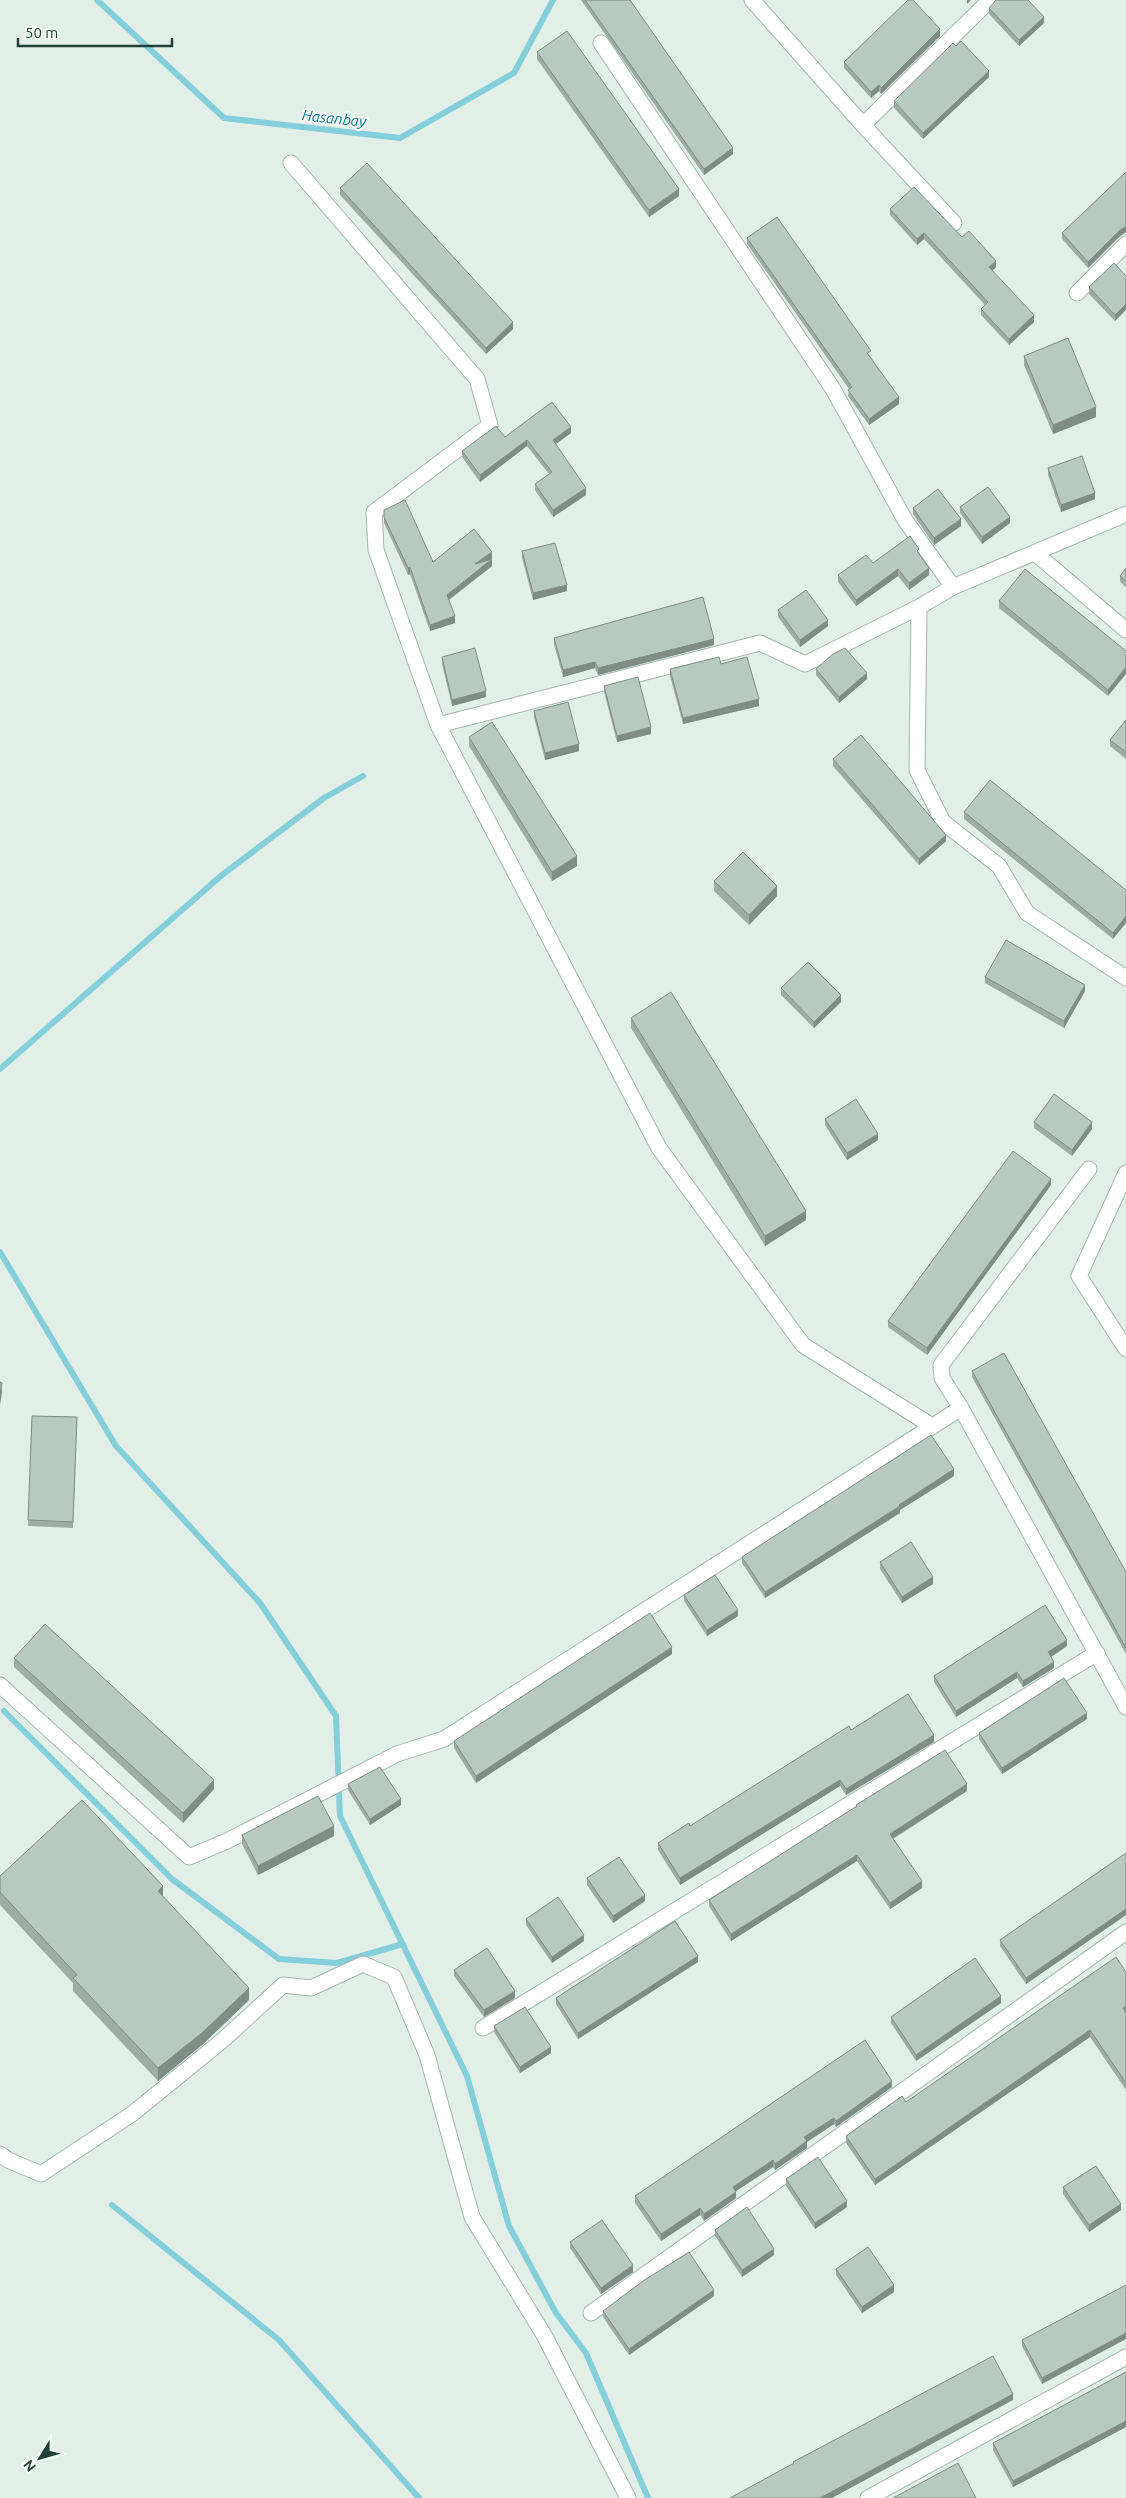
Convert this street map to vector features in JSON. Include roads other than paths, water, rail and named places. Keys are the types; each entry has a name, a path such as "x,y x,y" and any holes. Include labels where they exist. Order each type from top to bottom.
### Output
{"street":[{"path":"752,0 863,126 954,223"},
{"path":"863,126 990,0"},
{"path":"601,43 833,389 905,520 952,587"},
{"path":"291,163 477,380 490,424 374,512 376,550 438,725 659,1148 803,1345 932,1426"},
{"path":"1077,293 1126,244"},
{"path":"438,725 760,643 805,664 919,607 952,587 1126,514"},
{"path":"1035,553 1126,630"},
{"path":"919,607 917,770 943,822 999,866 1027,913 1126,978"},
{"path":"1089,1169 941,1365 942,1378 961,1408 1126,1707"},
{"path":"1126,1173 1079,1276 1126,1349"},
{"path":"0,1685 189,1857 227,1841 397,1754 444,1739 961,1408"},
{"path":"483,2028 1097,1653"},
{"path":"591,2313 1126,1932"},
{"path":"0,2154 8,2160 41,2174 132,2114 223,2040 283,1984 310,1988 363,1964 394,1977 427,2055 472,2218 544,2335 628,2498"},
{"path":"868,2498 1126,2358"}],"waterway":[{"name":"Hasanbay","path":"97,0 224,118 400,138 514,73 553,0"},
{"path":"0,1069 222,875 324,798 363,776"},
{"path":"0,1252 116,1446 260,1603 336,1716 340,1816 467,2076 509,2226 556,2313 586,2353 648,2498"},
{"path":"4,1711 172,1879 279,1959 337,1963 403,1944"},
{"path":"112,2205 279,2340 419,2498"}]}
